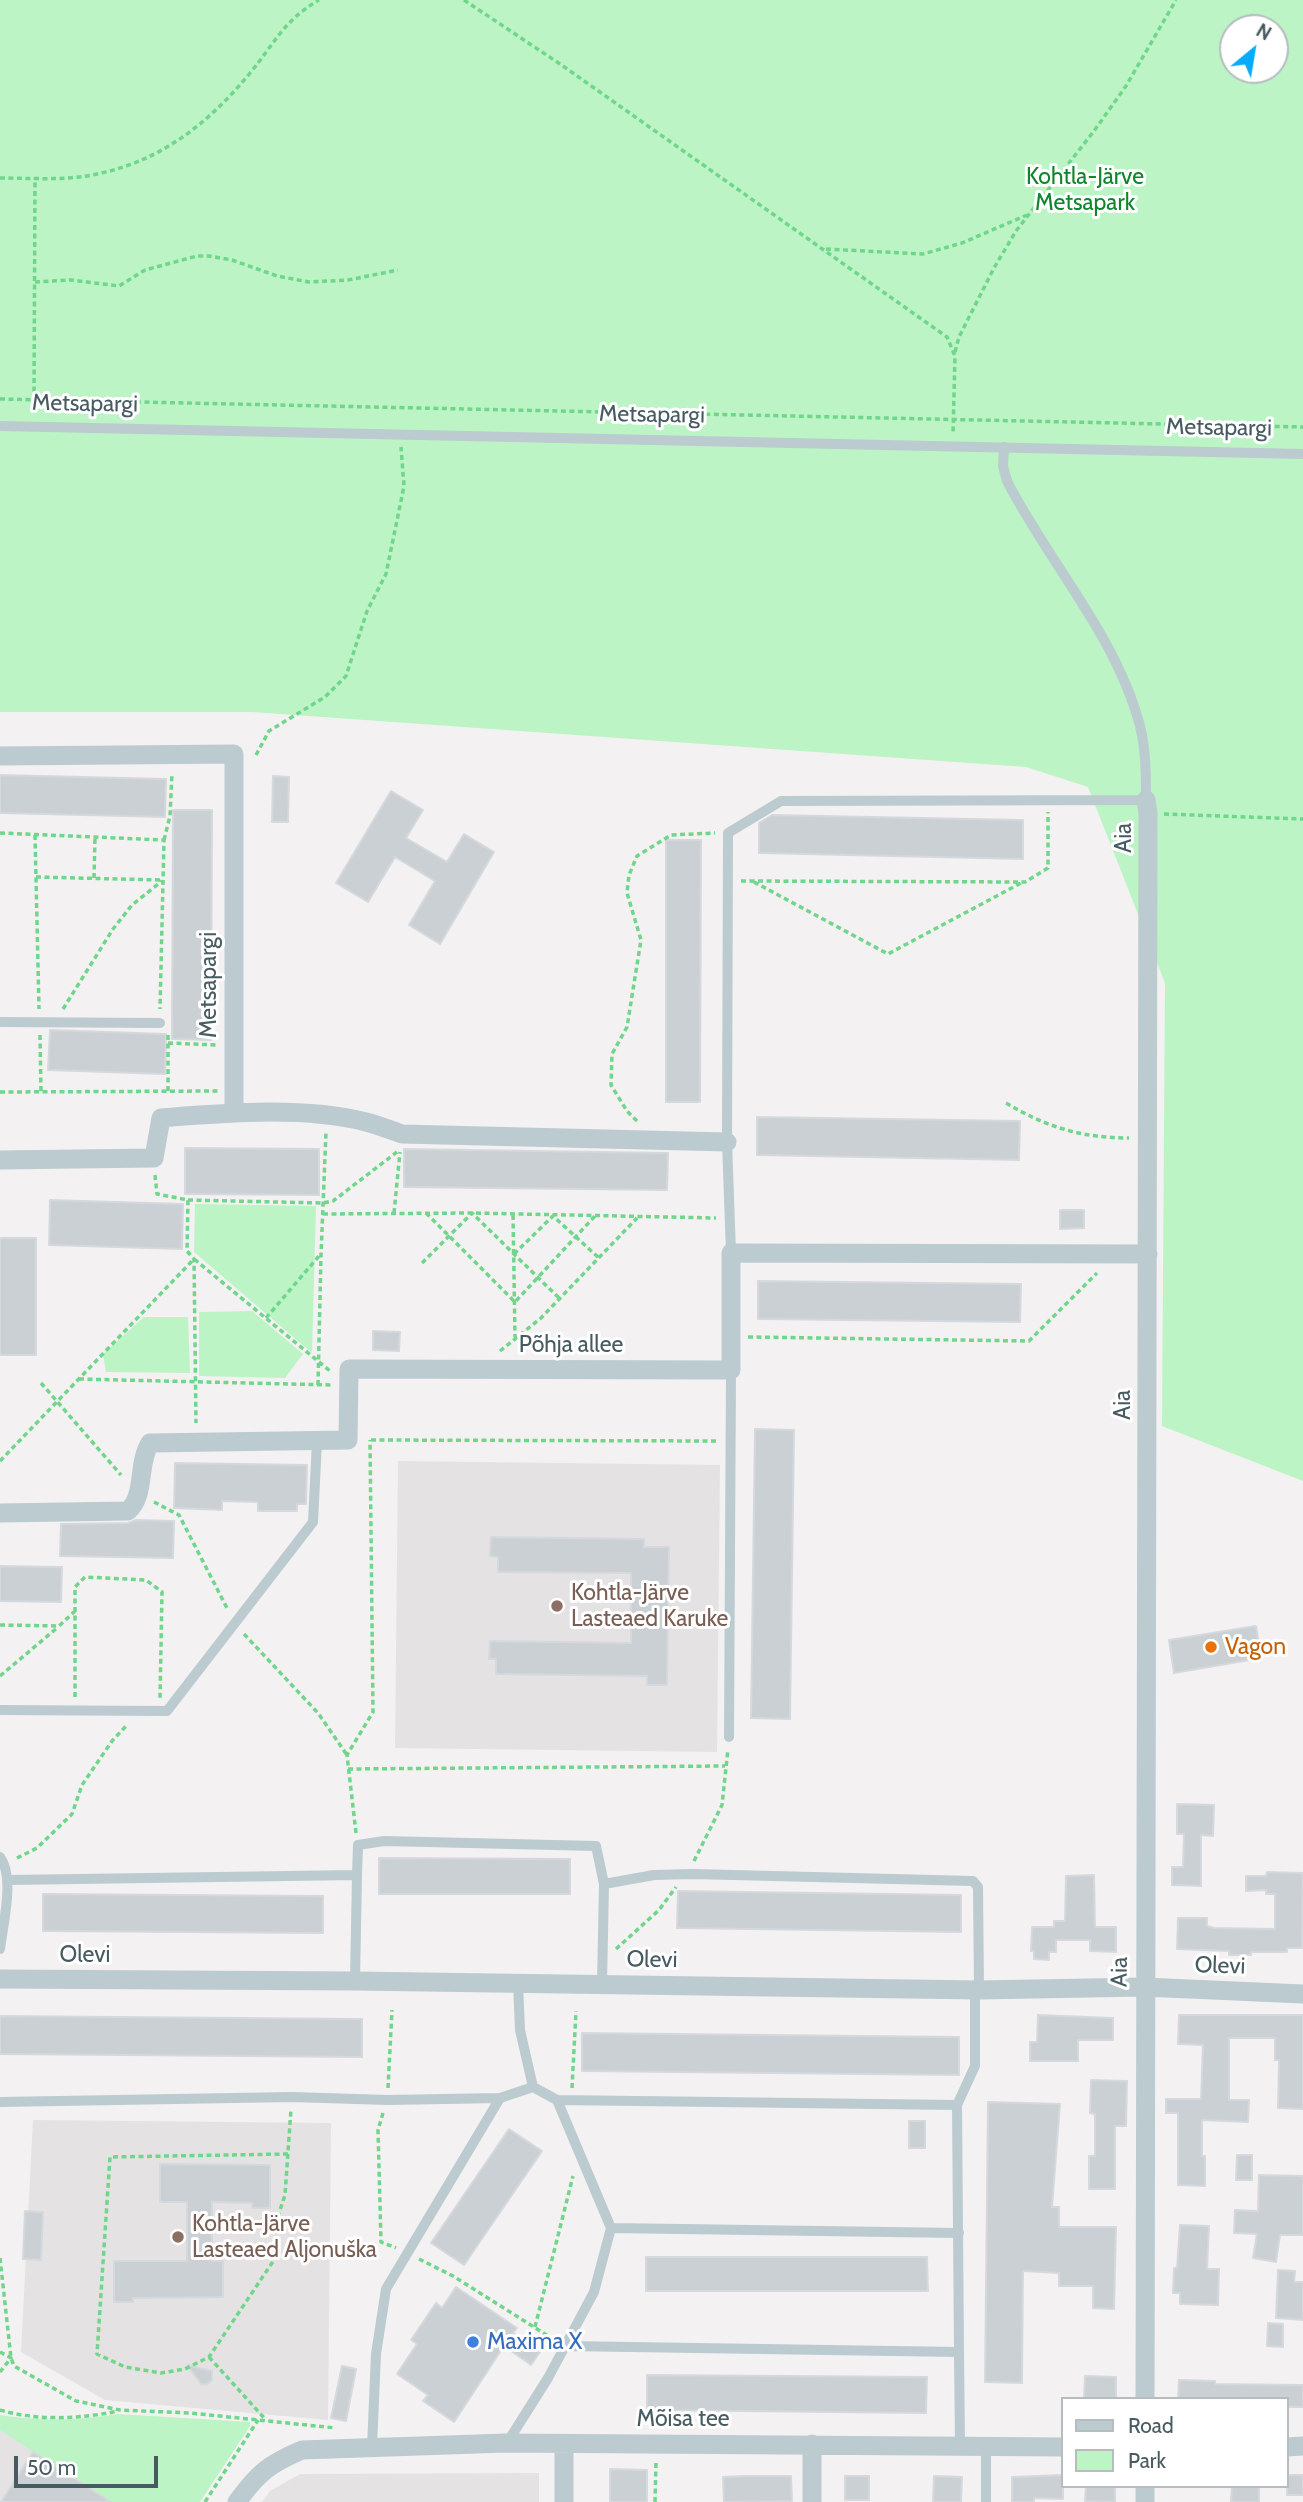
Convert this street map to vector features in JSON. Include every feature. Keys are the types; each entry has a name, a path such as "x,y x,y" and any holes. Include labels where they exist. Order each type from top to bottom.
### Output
{"street":[{"name":"Metsapargi","path":"0,756 234,754 234,1112"},
{"name":"Aia","path":"1145,2397 1144,1987 1148,1741 1147,806"},
{"path":"0,1160 154,1158 161,1118 234,1112 326,1115 366,1122 402,1134 727,1142"},
{"path":"731,1370 731,1254 1148,1254"},
{"name":"Põhja allee","path":"348,1386 349,1369 731,1370"},
{"path":"0,1513 128,1511 136,1504 145,1452 150,1443 348,1440 348,1386"},
{"name":"Olevi","path":"0,1979 977,1990 1144,1987 1303,1994"},
{"name":"Mõisa tee","path":"237,2502 253,2480 276,2461 302,2450 372,2440 1062,2447"},
{"path":"564,2444 564,2502"},
{"path":"811,2444 812,2502"}],"lane":[{"name":"Metsapargi","path":"0,426 1303,454"},
{"name":"Aia","path":"1004,447 1003,466 1007,481 1091,620 1132,702 1145,753 1147,806"},
{"path":"731,1254 727,1142 728,833 781,801 1049,802 1147,806"},
{"path":"0,1022 160,1023"},
{"path":"729,1737 731,1370"},
{"path":"0,1710 167,1710 313,1522 317,1441"},
{"path":"355,1981 358,1845 384,1841 596,1846 604,1884 602,1984"},
{"path":"0,1949 8,1880 3,1860"},
{"path":"604,1884 654,1875 687,1874 973,1881 978,1887 975,2066 957,2105 960,2446"},
{"path":"8,1880 357,1875"},
{"path":"518,1983 520,2030 533,2087"},
{"path":"0,2103 292,2097 388,2100 500,2098 533,2087 557,2100 957,2105"},
{"path":"372,2440 376,2354 386,2289 500,2098"},
{"path":"506,2443 541,2390 594,2292 611,2228 557,2100"},
{"path":"611,2228 959,2233"},
{"path":"565,2346 959,2352"},
{"path":"985,2502 986,2446"}],"path":[{"path":"0,178 95,175 168,148 212,116 253,70 282,28 298,13 319,0"},
{"path":"464,0 938,330 947,337 954,356"},
{"path":"954,445 954,356 959,337 994,268 1029,214 1126,86 1176,0"},
{"path":"34,400 35,178"},
{"path":"823,248 923,254 962,243 1029,214"},
{"path":"35,282 71,280 119,286 145,270 197,256 221,257 277,276 309,282 348,280 398,270"},
{"path":"0,399 1303,427"},
{"path":"256,755 269,732 325,697 346,676 367,611 386,574 404,486 400,435"},
{"path":"168,1091 167,1032 160,1023 164,840 170,816 173,755"},
{"path":"752,881 888,954 1048,868 1049,802"},
{"path":"1147,806 1303,819"},
{"path":"0,833 164,840"},
{"path":"660,1140 627,1111 611,1085 612,1054 627,1027 641,940 627,893 628,875 637,856 671,835 728,833"},
{"path":"36,834 44,1022 41,1092"},
{"path":"94,878 95,837"},
{"path":"36,877 163,880"},
{"path":"44,1022 65,1007 113,929 132,905 163,880"},
{"path":"728,881 1025,881"},
{"path":"168,1043 233,1046"},
{"path":"0,1092 234,1090"},
{"path":"1006,1102 1061,1130 1106,1138 1148,1138"},
{"path":"318,1385 326,1115"},
{"path":"154,1158 157,1194 188,1200 323,1203 333,1201 401,1149 394,1213"},
{"path":"188,1200 187,1251 348,1386"},
{"path":"426,1213 515,1302"},
{"path":"323,1214 472,1213 730,1218"},
{"path":"422,1263 472,1213"},
{"path":"472,1213 560,1298"},
{"path":"513,1215 515,1337"},
{"path":"514,1254 553,1216"},
{"path":"553,1216 599,1258"},
{"path":"515,1302 595,1216"},
{"path":"480,1369 515,1337 541,1318 638,1217"},
{"path":"732,1337 1029,1341 1116,1254"},
{"path":"266,1318 320,1255"},
{"path":"0,1461 194,1259"},
{"path":"194,1259 196,1443"},
{"path":"79,1379 348,1386"},
{"path":"41,1382 138,1494 178,1515 235,1623 318,1713 347,1755 358,1845"},
{"path":"348,1440 730,1441"},
{"path":"347,1755 373,1712 370,1440"},
{"path":"75,1711 75,1587 85,1577 146,1580 162,1592 160,1710"},
{"path":"0,1676 75,1611"},
{"path":"0,1625 59,1626"},
{"path":"3,1860 37,1848 72,1814 82,1785 112,1741 141,1711"},
{"path":"603,1959 650,1919 687,1874 722,1805 729,1737"},
{"path":"348,1769 725,1766"},
{"path":"572,2100 576,2011"},
{"path":"288,2154 110,2157 97,2354 125,2367 161,2373 185,2369 209,2357 276,2257 276,2222 285,2195 288,2154 292,2097"},
{"path":"535,2327 579,2152"},
{"path":"0,2258 14,2366 76,2401 120,2410 190,2413 267,2421 372,2440"},
{"path":"0,2352 11,2358"},
{"path":"209,2357 267,2421"},
{"path":"0,2372 11,2358"},
{"path":"0,2410 51,2417 95,2416 120,2410"},
{"path":"205,2502 258,2420"},
{"path":"655,2502 656,2443"}],"shaded area":[{"name":"Kohtla-Järve Lasteaed Karuke","path":"398,1461 720,1465 717,1752 395,1748"},
{"name":"Kohtla-Järve Lasteaed Aljonuška","path":"33,2120 331,2123 328,2420 105,2400 21,2352"},
{"path":"0,2420 132,2502 0,2502"},
{"path":"539,2473 539,2502 262,2502 270,2491 300,2474"}],"green space":[{"name":"Kohtla-Järve Metsapark","path":"0,0 1303,0 1303,1481 1162,1426 1165,983 1088,787 1026,767 252,712 0,712"},
{"path":"195,1204 316,1206 312,1353 194,1252"},
{"path":"252,1311 303,1354 285,1378 199,1376 199,1312"},
{"path":"144,1317 188,1317 190,1373 106,1372 103,1354"},
{"path":"118,2414 250,2422 250,2426 200,2502 110,2502 0,2430 0,2415 59,2419"}],"building":[{"path":"0,775 166,779 165,817 0,813"},
{"path":"273,776 289,777 288,822 272,822"},
{"path":"391,791 423,810 406,838 447,862 464,834 494,852 440,944 409,925 435,881 395,857 368,902 336,883"},
{"path":"173,810 212,810 211,1040 172,1039"},
{"path":"772,815 1023,820 1023,859 759,853 759,823"},
{"path":"666,840 701,840 700,1102 666,1102"},
{"path":"50,1030 166,1034 165,1074 48,1070"},
{"path":"757,1117 1020,1121 1019,1160 757,1155"},
{"path":"185,1148 319,1149 319,1195 185,1194"},
{"path":"404,1149 668,1153 667,1190 404,1187"},
{"path":"50,1200 183,1204 182,1249 49,1245"},
{"path":"1060,1210 1084,1210 1084,1228 1060,1229"},
{"path":"0,1238 36,1238 36,1355 0,1355"},
{"path":"758,1281 1021,1284 1020,1322 758,1319"},
{"path":"373,1331 400,1332 399,1351 373,1350"},
{"path":"755,1429 794,1430 790,1719 751,1718"},
{"path":"175,1463 307,1465 306,1504 297,1504 297,1511 258,1511 258,1502 222,1501 222,1510 174,1508"},
{"path":"136,1520 174,1521 173,1558 60,1556 61,1524 128,1523"},
{"path":"491,1537 644,1539 644,1547 669,1547 667,1685 647,1685 647,1676 496,1674 496,1659 489,1659 490,1641 631,1643 631,1573 498,1572 498,1557 490,1556"},
{"path":"0,1566 62,1567 61,1602 0,1601"},
{"path":"1256,1626 1261,1658 1174,1673 1169,1640"},
{"path":"1177,1804 1214,1805 1213,1836 1201,1835 1201,1886 1172,1885 1172,1867 1183,1867 1184,1834 1177,1834"},
{"path":"379,1858 570,1859 570,1894 379,1894"},
{"path":"1267,1872 1303,1873 1302,1948 1287,1948 1287,1952 1251,1952 1251,1955 1229,1955 1229,1951 1177,1949 1178,1918 1207,1918 1207,1926 1214,1928 1275,1929 1275,1894 1266,1894 1266,1890 1246,1891 1246,1876 1266,1876"},
{"path":"1094,1875 1095,1927 1116,1927 1116,1952 1090,1951 1090,1940 1056,1940 1056,1952 1049,1952 1049,1960 1034,1959 1034,1951 1031,1951 1032,1927 1054,1927 1054,1921 1065,1921 1066,1876"},
{"path":"678,1891 961,1895 961,1932 677,1928"},
{"path":"43,1894 323,1896 323,1933 43,1931"},
{"path":"1038,2015 1113,2018 1113,2040 1078,2040 1078,2061 1030,2061 1030,2042 1037,2042"},
{"path":"1179,2015 1303,2015 1303,2109 1278,2108 1279,2060 1275,2060 1275,2038 1229,2038 1229,2100 1249,2100 1248,2122 1202,2120 1205,2186 1178,2185 1178,2113 1166,2113 1166,2099 1201,2099 1203,2045 1178,2044"},
{"path":"0,2016 362,2019 362,2057 0,2054"},
{"path":"582,2033 959,2037 959,2075 582,2071"},
{"path":"1091,2080 1127,2081 1126,2126 1115,2126 1115,2189 1089,2189 1089,2156 1095,2156 1095,2114 1090,2113"},
{"path":"988,2102 1060,2104 1052,2207 1059,2207 1059,2227 1116,2227 1114,2309 1093,2308 1093,2286 1059,2286 1059,2273 1023,2271 1022,2383 985,2382"},
{"path":"909,2121 925,2121 925,2148 909,2148"},
{"path":"509,2129 542,2151 464,2265 431,2243"},
{"path":"1237,2155 1252,2155 1252,2180 1236,2180"},
{"path":"160,2164 270,2165 270,2208 252,2208 252,2203 212,2202 212,2261 223,2261 223,2297 133,2298 133,2302 114,2302 114,2261 187,2261 187,2202 160,2202"},
{"path":"1259,2175 1303,2176 1303,2235 1280,2235 1276,2262 1253,2258 1257,2234 1234,2233 1235,2210 1258,2211"},
{"path":"25,2211 43,2212 41,2260 23,2259"},
{"path":"1180,2225 1209,2226 1207,2269 1219,2269 1218,2305 1180,2304 1180,2293 1173,2293"},
{"path":"646,2257 927,2257 928,2291 646,2291"},
{"path":"1278,2270 1295,2271 1294,2282 1303,2282 1303,2320 1276,2318"},
{"path":"456,2287 517,2328 513,2333 540,2352 531,2365 504,2346 454,2422 423,2401 428,2395 397,2374 417,2344 411,2340 436,2303 442,2308"},
{"path":"1268,2323 1283,2324 1283,2347 1267,2346"},
{"path":"187,2365 212,2371 212,2380 201,2384"},
{"path":"342,2366 356,2369 346,2421 331,2418"},
{"path":"647,2375 927,2377 926,2413 647,2410"},
{"path":"1085,2376 1116,2377 1116,2397 1084,2397"},
{"path":"1179,2380 1215,2381 1215,2384 1303,2385 1303,2407 1289,2407 1289,2397 1178,2397"},
{"path":"33,2452 111,2502 1,2502"},
{"path":"610,2469 647,2470 647,2502 610,2502"},
{"path":"1062,2475 1063,2499 1034,2498 1034,2502 1012,2502 1012,2477"},
{"path":"1289,2475 1303,2475 1303,2495 1287,2495"},
{"path":"791,2476 792,2501 724,2502 723,2477"},
{"path":"845,2476 869,2476 869,2500 845,2500"},
{"path":"934,2476 962,2477 961,2502 933,2502"},
{"path":"1086,2488 1115,2488 1115,2502 1085,2501"},
{"path":"1232,2488 1259,2488 1259,2502 1231,2502"}],"place":[{"name":"Kohtla-Järve Lasteaed Karuke","path":"557,1606"},
{"name":"Vagon","path":"1211,1647"},
{"name":"Kohtla-Järve Lasteaed Aljonuška","path":"178,2237"},
{"name":"Maxima X","path":"473,2342"}]}
